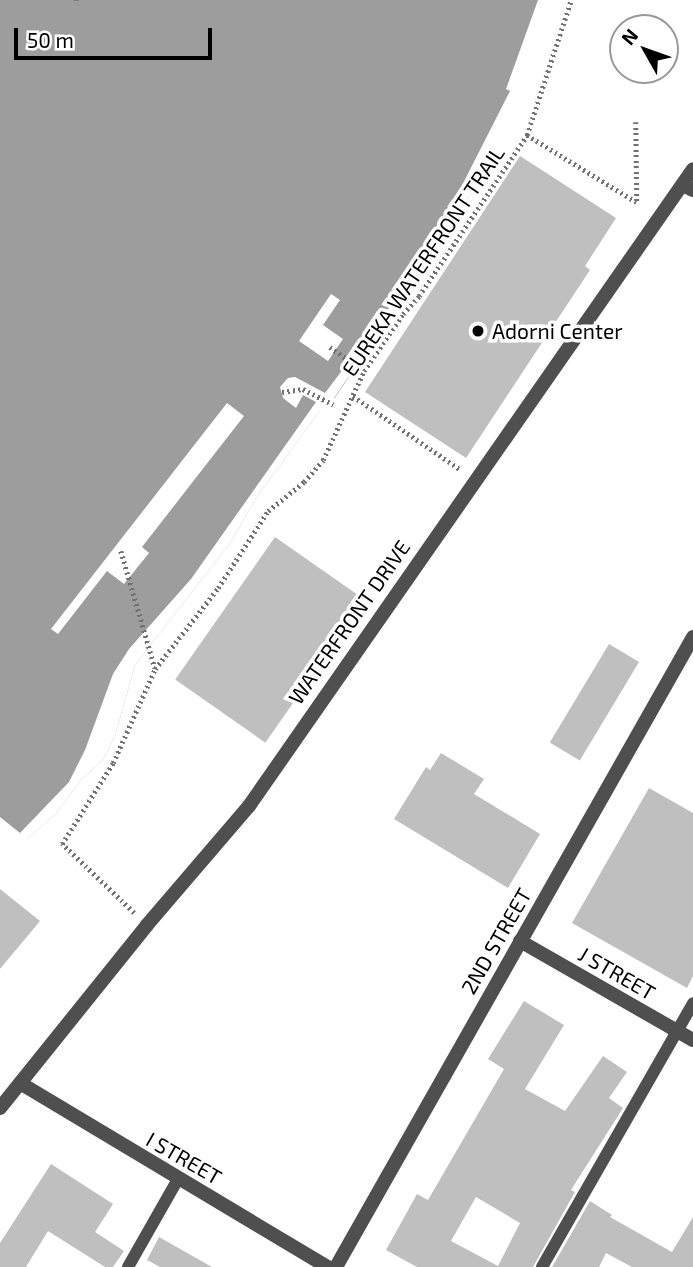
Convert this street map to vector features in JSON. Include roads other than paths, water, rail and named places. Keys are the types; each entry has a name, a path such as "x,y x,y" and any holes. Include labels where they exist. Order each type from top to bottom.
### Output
{"street":[{"name":"WATERFRONT DRIVE","path":"0,1108 147,925 249,806 688,187 693,169"},
{"name":"2ND STREET","path":"336,1267 693,637"},
{"name":"J STREET","path":"520,941 693,1040"},
{"name":"I STREET","path":"20,1083 327,1267"}],"lane":[{"path":"542,1267 693,1003"},
{"path":"128,1267 178,1179"}],"place":[{"name":"Adorni Center","path":"478,331"}]}
